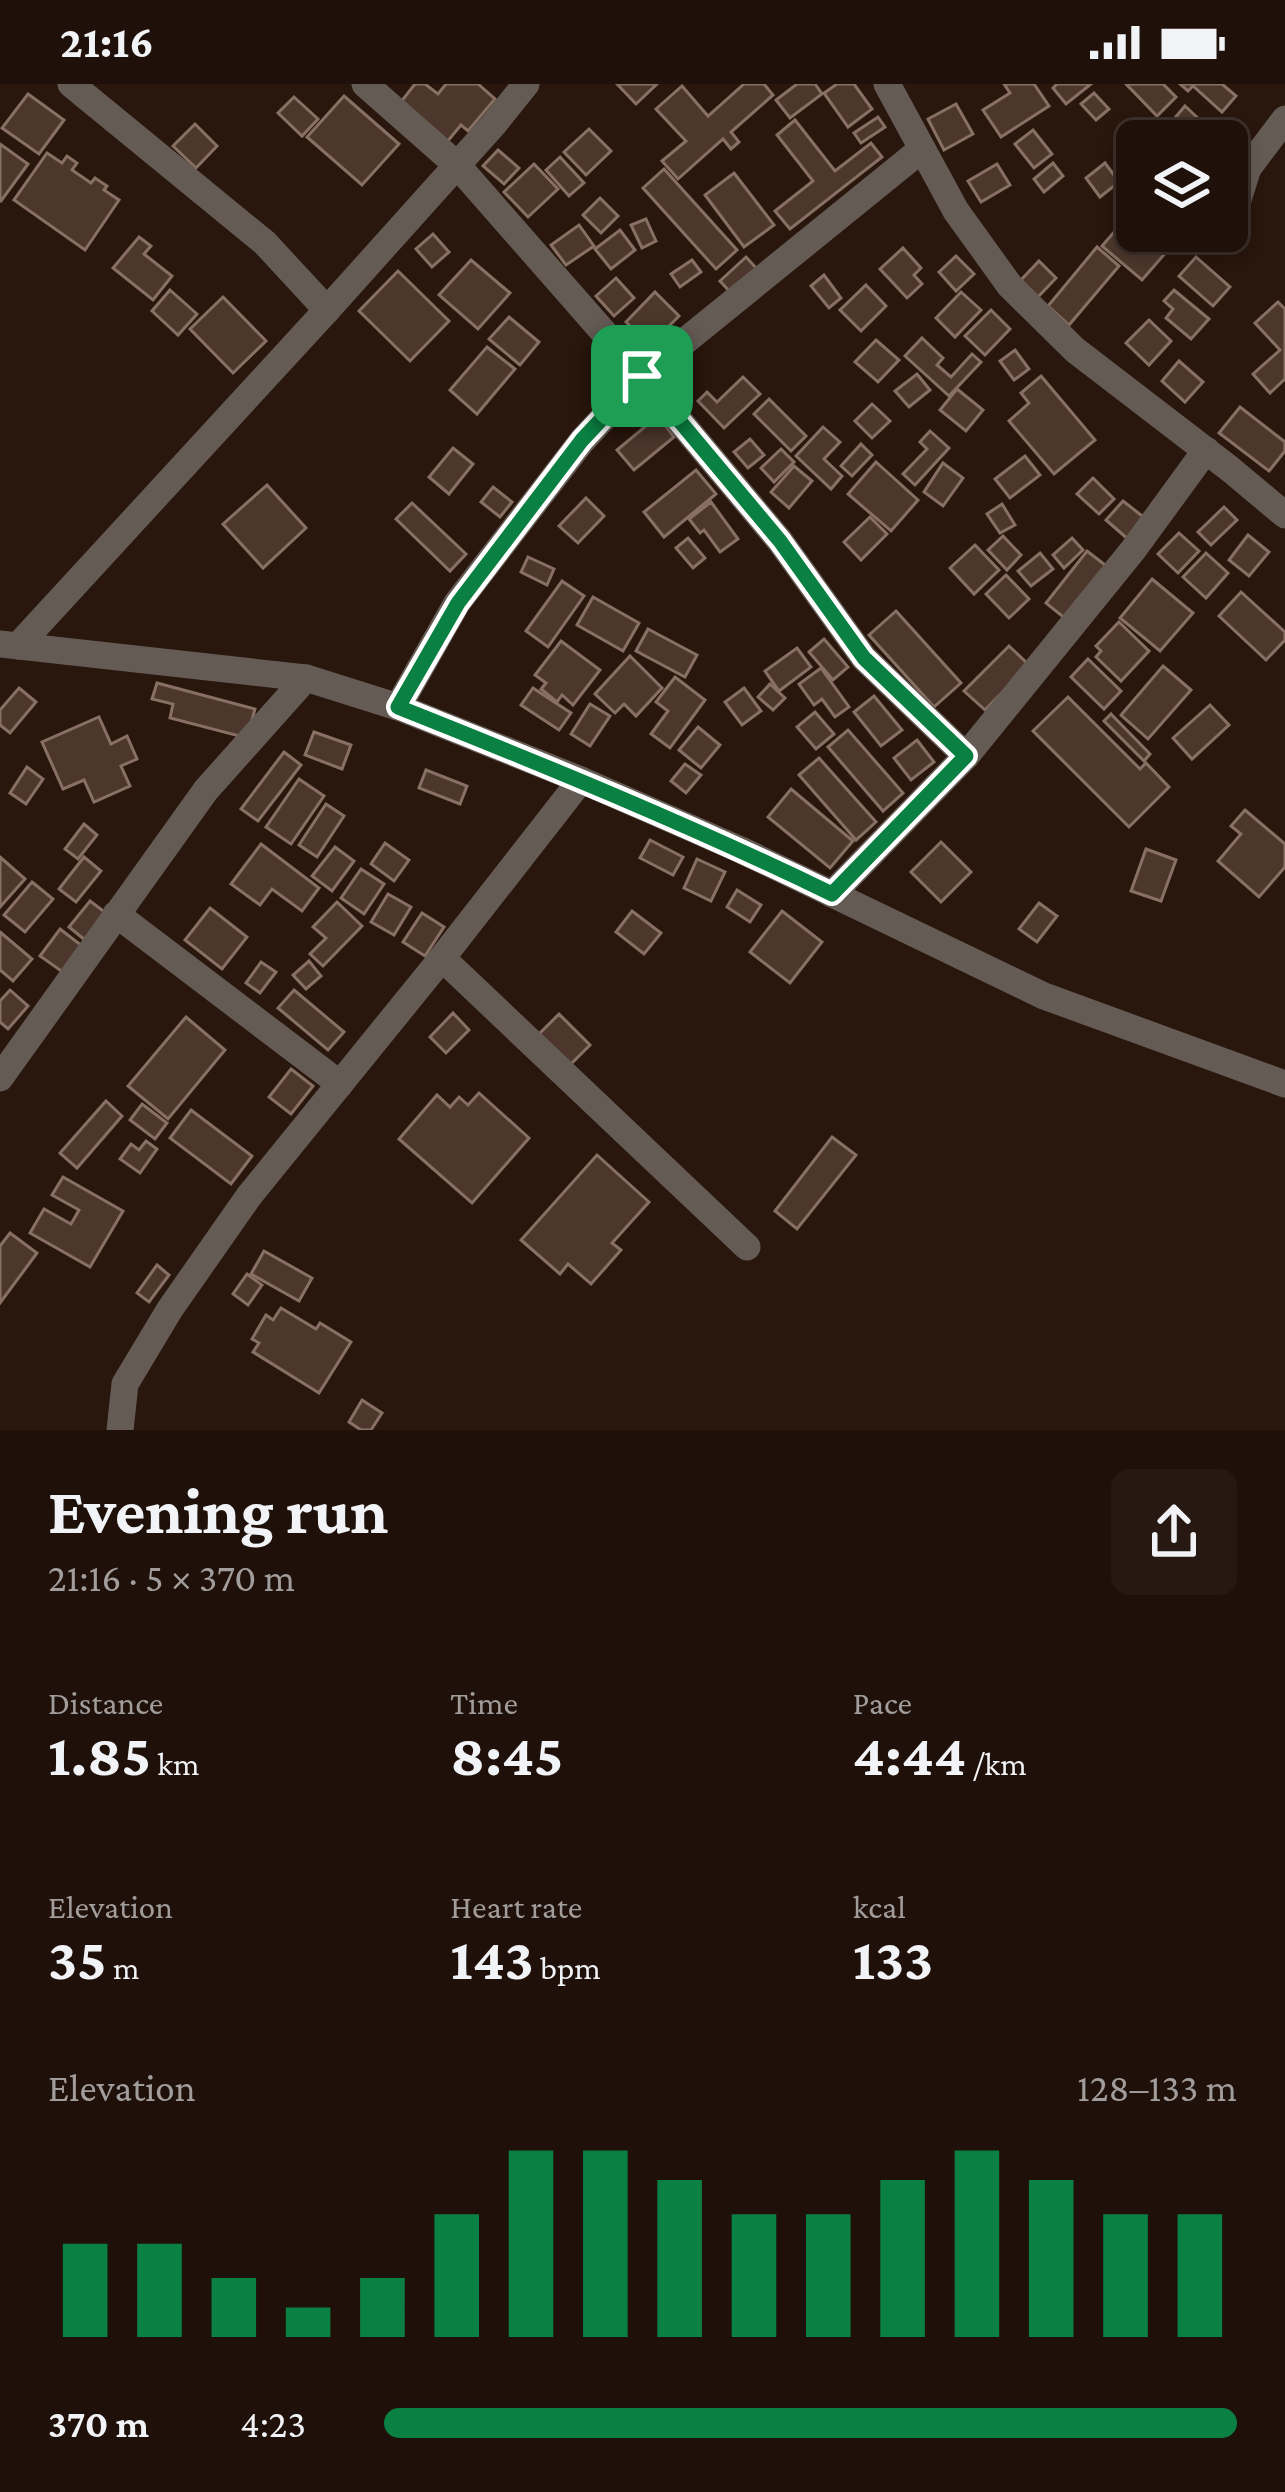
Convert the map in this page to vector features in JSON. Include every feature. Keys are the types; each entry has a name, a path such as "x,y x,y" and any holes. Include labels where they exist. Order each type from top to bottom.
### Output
{"street":[{"path":"71,84 265,243 327,310"},
{"path":"365,84 457,165 780,541 864,658 966,756"},
{"path":"9,645 327,310 526,84"},
{"path":"921,84 892,92 956,212 1010,286 1075,350 1285,515"},
{"path":"1248,169 1285,119"},
{"path":"398,707 458,603 582,440 642,376 922,149"},
{"path":"832,894 966,756 1133,550 1206,450"},
{"path":"9,645 306,678 398,707 741,850 1044,996 1285,1084"},
{"path":"4,1064 206,790 306,678"},
{"path":"120,1430 125,1384 248,1196 581,780"},
{"path":"116,914 340,1084"},
{"path":"442,958 747,1246"}],"building":[{"path":"415,84 425,84 438,94 446,84 478,84 495,99 468,131 461,125 447,142 400,103"},
{"path":"617,84 657,84 636,104"},
{"path":"744,84 764,84 773,95 731,132 739,142 731,149 723,139 678,179 662,161 686,141 656,109 682,86 708,116"},
{"path":"797,84 815,84 822,94 790,118 776,100"},
{"path":"837,84 854,84 872,109 848,127 824,93"},
{"path":"1004,84 1034,84 1049,106 1001,137 983,110 1010,93"},
{"path":"1091,84 1066,104 1053,88"},
{"path":"1126,84 1163,84 1176,97 1157,116"},
{"path":"1180,84 1222,84 1236,96 1222,112 1193,86 1188,91"},
{"path":"1094,93 1109,109 1096,120 1081,104"},
{"path":"28,94 64,120 39,154 2,128"},
{"path":"344,96 399,144 362,185 307,137"},
{"path":"294,97 318,119 302,136 278,113"},
{"path":"956,104 973,134 944,150 928,119"},
{"path":"1185,106 1200,120 1173,120"},
{"path":"878,117 885,127 861,143 854,133"},
{"path":"795,120 835,171 871,143 882,157 790,229 775,211 813,181 777,135"},
{"path":"195,124 217,146 196,168 173,146"},
{"path":"589,129 611,151 586,175 564,152"},
{"path":"1033,130 1052,154 1034,168 1015,144"},
{"path":"0,144 28,164 1,201 0,200"},
{"path":"498,150 519,168 504,184 483,166"},
{"path":"47,153 62,163 67,156 77,163 72,170 91,183 95,178 119,200 85,250 14,200"},
{"path":"560,157 584,183 569,196 546,170"},
{"path":"1053,163 1063,176 1044,192 1034,179"},
{"path":"1105,163 1116,184 1100,197 1086,178"},
{"path":"534,164 558,189 528,217 504,192"},
{"path":"997,164 1010,185 981,202 968,181"},
{"path":"664,169 737,250 716,269 643,188"},
{"path":"734,173 774,225 744,247 705,195"},
{"path":"600,198 618,216 601,233 583,215"},
{"path":"646,219 656,241 642,248 631,225"},
{"path":"579,225 594,246 566,265 551,245"},
{"path":"620,230 635,250 611,269 595,249"},
{"path":"1116,230 1116,252 1166,252 1142,280 1102,246"},
{"path":"433,234 449,252 432,267 416,249"},
{"path":"139,237 151,246 144,254 172,276 153,300 113,268"},
{"path":"1097,247 1119,266 1069,325 1048,306"},
{"path":"903,248 921,268 914,275 922,284 907,298 880,269"},
{"path":"956,256 974,274 956,291 939,272"},
{"path":"746,257 758,270 731,293 720,281"},
{"path":"1196,257 1230,287 1213,306 1179,276"},
{"path":"471,260 510,293 478,329 439,295"},
{"path":"692,260 701,272 680,287 671,274"},
{"path":"1039,261 1056,278 1038,297 1020,281"},
{"path":"398,271 449,321 410,361 359,311"},
{"path":"824,275 841,298 829,308 811,286"},
{"path":"616,278 634,298 614,316 596,296"},
{"path":"866,285 886,306 861,331 840,310"},
{"path":"170,290 197,314 178,335 152,311"},
{"path":"1174,290 1209,319 1191,339 1166,318 1173,309 1164,301"},
{"path":"655,292 679,316 650,345 626,322"},
{"path":"961,292 981,310 955,337 936,318"},
{"path":"223,297 266,341 233,373 190,329"},
{"path":"1278,302 1285,309 1285,379 1270,393 1253,374 1280,350 1255,323"},
{"path":"991,310 1010,329 985,355 965,336"},
{"path":"509,317 539,342 520,365 489,339"},
{"path":"1149,320 1171,341 1149,365 1126,343"},
{"path":"922,338 943,358 937,365 951,377 972,354 981,362 949,396 905,356"},
{"path":"876,340 899,360 878,382 855,362"},
{"path":"487,347 515,369 477,414 450,390"},
{"path":"1015,350 1029,369 1014,380 1000,361"},
{"path":"1179,361 1203,382 1185,402 1162,381"},
{"path":"917,374 930,390 909,407 895,391"},
{"path":"1041,376 1095,440 1054,474 1009,421 1029,403 1021,393"},
{"path":"743,377 760,394 724,428 698,401 707,392 717,402"},
{"path":"957,389 983,410 966,431 940,410"},
{"path":"769,399 806,436 791,451 754,414"},
{"path":"872,404 890,421 872,438 855,421"},
{"path":"1240,407 1285,442 1285,451 1269,471 1219,433"},
{"path":"658,416 674,437 634,470 617,450"},
{"path":"823,427 840,442 824,459 842,476 831,489 796,456"},
{"path":"930,431 949,448 915,485 903,474 927,449 920,442"},
{"path":"750,439 764,455 748,468 734,452"},
{"path":"861,444 872,455 852,476 841,466"},
{"path":"453,448 473,464 449,494 429,477"},
{"path":"781,449 794,462 774,482 761,468"},
{"path":"1025,456 1040,475 1010,498 995,479"},
{"path":"876,462 918,500 891,531 848,494"},
{"path":"943,463 963,478 943,506 924,492"},
{"path":"794,466 812,481 789,508 771,492"},
{"path":"696,470 716,494 664,537 644,512"},
{"path":"1093,478 1114,499 1099,514 1077,494"},
{"path":"267,485 306,528 263,568 223,524"},
{"path":"493,487 512,502 500,517 481,502"},
{"path":"586,498 604,516 578,543 559,526"},
{"path":"1123,501 1146,519 1129,540 1106,520"},
{"path":"711,502 738,539 720,552 689,519"},
{"path":"412,503 466,554 450,571 396,519"},
{"path":"1002,504 1015,525 1000,533 987,514"},
{"path":"1224,507 1237,520 1211,545 1198,532"},
{"path":"870,517 887,534 861,560 844,542"},
{"path":"1179,533 1199,551 1178,573 1158,554"},
{"path":"1248,535 1269,552 1249,576 1229,560"},
{"path":"1003,536 1021,555 1007,570 988,550"},
{"path":"688,538 705,558 693,568 676,548"},
{"path":"1072,538 1083,550 1064,568 1053,555"},
{"path":"975,545 999,570 974,594 950,568"},
{"path":"1087,551 1109,568 1067,620 1046,603"},
{"path":"1040,553 1053,569 1031,586 1018,571"},
{"path":"1206,553 1228,573 1206,598 1183,577"},
{"path":"528,557 554,569 547,585 521,572"},
{"path":"1006,575 1029,599 1009,618 986,594"},
{"path":"1152,579 1193,613 1160,651 1120,618"},
{"path":"562,581 584,596 548,647 526,631"},
{"path":"1241,592 1285,632 1285,640 1266,660 1219,616"},
{"path":"593,597 639,623 623,651 577,625"},
{"path":"896,611 961,683 934,707 869,635"},
{"path":"1119,622 1149,651 1121,681 1096,657 1101,651 1096,646"},
{"path":"648,629 697,655 685,677 636,651"},
{"path":"824,639 848,667 833,680 809,652"},
{"path":"561,641 600,670 573,705 562,695 557,702 541,689 546,683 535,675"},
{"path":"1009,646 1029,665 985,710 964,691"},
{"path":"797,648 811,667 779,691 765,671"},
{"path":"630,656 662,688 636,716 624,704 615,713 595,694"},
{"path":"1088,659 1121,691 1104,709 1071,677"},
{"path":"1163,666 1191,690 1148,739 1121,715"},
{"path":"821,668 849,707 835,717 822,699 814,705 799,684"},
{"path":"675,677 705,700 670,748 651,734 668,711 656,702"},
{"path":"157,683 255,709 247,738 170,718 173,704 152,699"},
{"path":"770,684 785,698 773,710 758,697"},
{"path":"19,688 36,702 10,733 0,725 0,710"},
{"path":"533,688 571,713 559,730 521,705"},
{"path":"744,688 761,711 742,725 725,702"},
{"path":"874,696 902,730 881,746 854,712"},
{"path":"1068,697 1140,769 1146,763 1169,787 1129,827 1033,731"},
{"path":"590,704 610,716 590,746 571,734"},
{"path":"1210,705 1229,725 1192,759 1173,738"},
{"path":"815,712 834,734 816,749 797,727"},
{"path":"1111,714 1150,754 1144,761 1104,721"},
{"path":"99,717 111,744 127,736 137,759 121,766 130,786 94,802 84,780 63,789 42,742"},
{"path":"698,727 720,745 701,768 679,750"},
{"path":"848,730 903,793 883,811 828,747"},
{"path":"314,732 351,745 342,769 305,755"},
{"path":"917,740 934,762 911,780 894,758"},
{"path":"284,752 301,765 258,821 241,809"},
{"path":"819,758 876,822 856,840 799,775"},
{"path":"685,764 701,775 686,793 671,781"},
{"path":"27,767 43,779 26,804 10,793"},
{"path":"426,770 467,786 460,804 419,788"},
{"path":"299,779 324,796 291,844 266,827"},
{"path":"791,789 853,841 830,868 768,817"},
{"path":"326,804 344,816 317,857 299,845"},
{"path":"1245,810 1285,844 1285,867 1259,897 1218,861 1241,834 1231,826"},
{"path":"84,824 97,835 78,859 65,849"},
{"path":"650,840 683,857 673,875 640,858"},
{"path":"941,842 971,872 941,902 911,872"},
{"path":"385,843 409,860 394,881 371,864"},
{"path":"261,844 319,888 302,911 272,889 260,905 231,884"},
{"path":"335,847 354,861 332,891 312,876"},
{"path":"1146,849 1176,860 1161,901 1131,891"},
{"path":"0,857 25,879 0,907"},
{"path":"84,857 101,871 76,902 59,889"},
{"path":"697,859 725,872 711,901 684,888"},
{"path":"361,869 384,884 364,914 341,898"},
{"path":"32,882 53,899 25,932 4,915"},
{"path":"737,890 761,905 750,922 727,907"},
{"path":"388,894 411,907 394,935 371,922"},
{"path":"90,901 106,913 85,940 69,927"},
{"path":"337,902 362,926 323,966 310,954 326,938 313,927"},
{"path":"1039,903 1057,916 1037,942 1019,929"},
{"path":"210,908 247,937 222,969 185,940"},
{"path":"632,911 661,933 644,954 616,932"},
{"path":"782,911 822,942 790,983 750,952"},
{"path":"422,913 444,927 425,956 403,942"},
{"path":"60,929 86,949 67,975 40,956"},
{"path":"0,932 32,959 13,981 0,970"},
{"path":"309,961 321,976 306,989 293,975"},
{"path":"261,962 276,972 260,993 246,983"},
{"path":"10,990 28,1006 8,1029 0,1022 0,1001"},
{"path":"294,990 344,1032 328,1050 278,1008"},
{"path":"453,1013 469,1030 446,1053 430,1037"},
{"path":"559,1014 590,1045 568,1067 537,1036"},
{"path":"186,1017 225,1050 168,1119 128,1086"},
{"path":"291,1069 313,1086 291,1114 269,1097"},
{"path":"479,1093 529,1138 472,1203 399,1139 437,1095 450,1107 459,1097 468,1105"},
{"path":"106,1101 122,1116 77,1168 60,1153"},
{"path":"142,1104 167,1123 155,1139 130,1120"},
{"path":"191,1110 252,1156 231,1184 170,1138"},
{"path":"832,1137 856,1155 797,1229 775,1211"},
{"path":"146,1141 157,1149 140,1173 120,1159 131,1144 139,1150"},
{"path":"597,1155 649,1202 612,1243 621,1250 591,1284 568,1264 560,1274 521,1240"},
{"path":"63,1177 123,1211 90,1267 30,1233 44,1209 71,1224 79,1210 52,1195"},
{"path":"10,1233 37,1253 0,1303 0,1246"},
{"path":"264,1251 312,1278 299,1301 251,1274"},
{"path":"157,1265 169,1275 149,1302 137,1293"},
{"path":"247,1274 262,1285 248,1305 233,1294"},
{"path":"281,1308 351,1342 319,1393 253,1352 259,1343 252,1339 266,1315 273,1320"},
{"path":"362,1400 382,1413 371,1430 349,1422"}],"route":[{"path":"642,376 780,541 864,658 966,756 832,894 581,780 398,707 458,603 582,440 642,376"}]}
